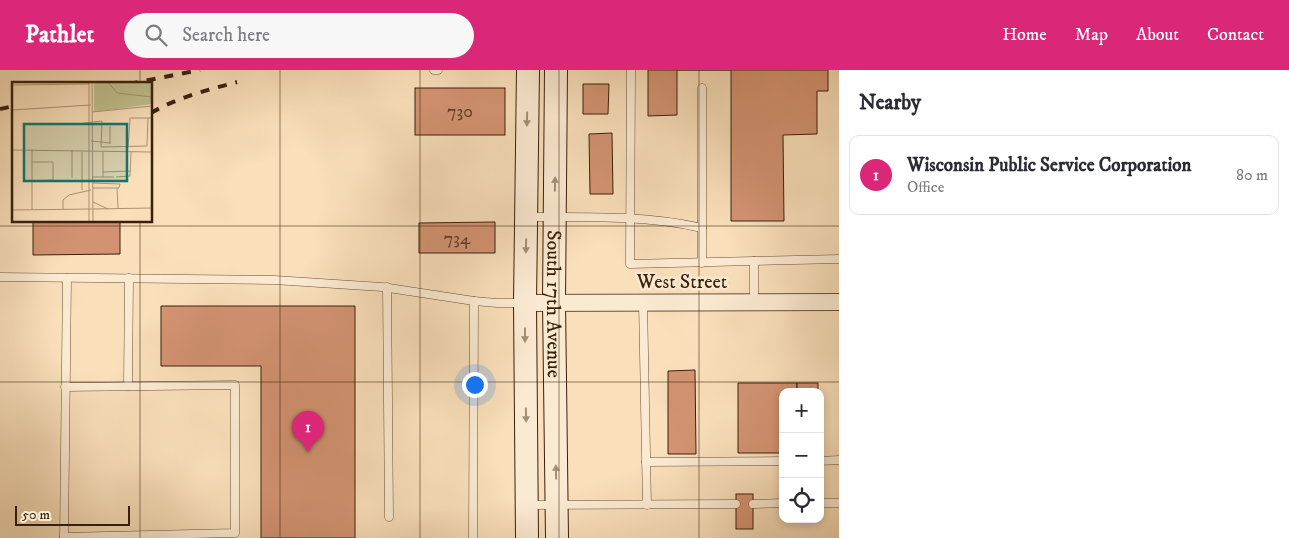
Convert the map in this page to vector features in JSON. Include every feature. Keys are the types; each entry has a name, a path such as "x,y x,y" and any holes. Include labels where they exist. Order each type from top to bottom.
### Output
{"main road":[{"name":"South 17th Avenue","path":"527,538 525,303 528,70"},
{"name":"South 17th Avenue","path":"556,70 554,302 557,538"}],"street":[{"name":"West Street","path":"525,303 839,302"}],"lane":[{"path":"631,70 630,264 839,259"},
{"path":"702,88 702,263"},
{"path":"526,217 630,218 677,222 702,228"},
{"path":"754,261 754,302"},
{"path":"0,277 274,280 387,287 474,301 525,303"},
{"path":"65,387 235,385 235,533 64,538 65,387 67,278"},
{"path":"128,386 129,278"},
{"path":"387,287 390,517"},
{"path":"473,538 474,301"},
{"path":"643,302 647,505"},
{"path":"824,460 839,460"},
{"path":"646,462 779,461"},
{"path":"753,504 779,503"},
{"path":"824,503 839,503"},
{"path":"527,505 736,504"}],"building":[{"path":"648,70 677,70 677,115 648,116"},
{"path":"731,70 828,70 828,91 817,91 817,134 783,135 784,221 731,221"},
{"path":"583,84 609,84 608,114 583,114"},
{"path":"415,88 505,88 505,135 415,135"},
{"path":"612,133 613,194 590,194 589,134"},
{"path":"33,222 120,222 120,254 33,255"},
{"path":"495,222 495,253 419,253 419,223"},
{"path":"161,306 355,306 355,538 261,538 261,366 161,366"},
{"path":"695,370 696,454 668,454 668,371"},
{"path":"738,383 797,383 797,388 779,388 779,453 738,453"},
{"path":"797,383 818,383 818,388 797,388"},
{"path":"736,494 753,494 753,529 736,529"}],"railway":[{"path":"139,82 200,70"},
{"path":"152,112 182,98 237,82"},
{"path":"0,109 12,106"}],"place":[{"name":"Wisconsin Public Service Corporation","path":"308,452"}]}
